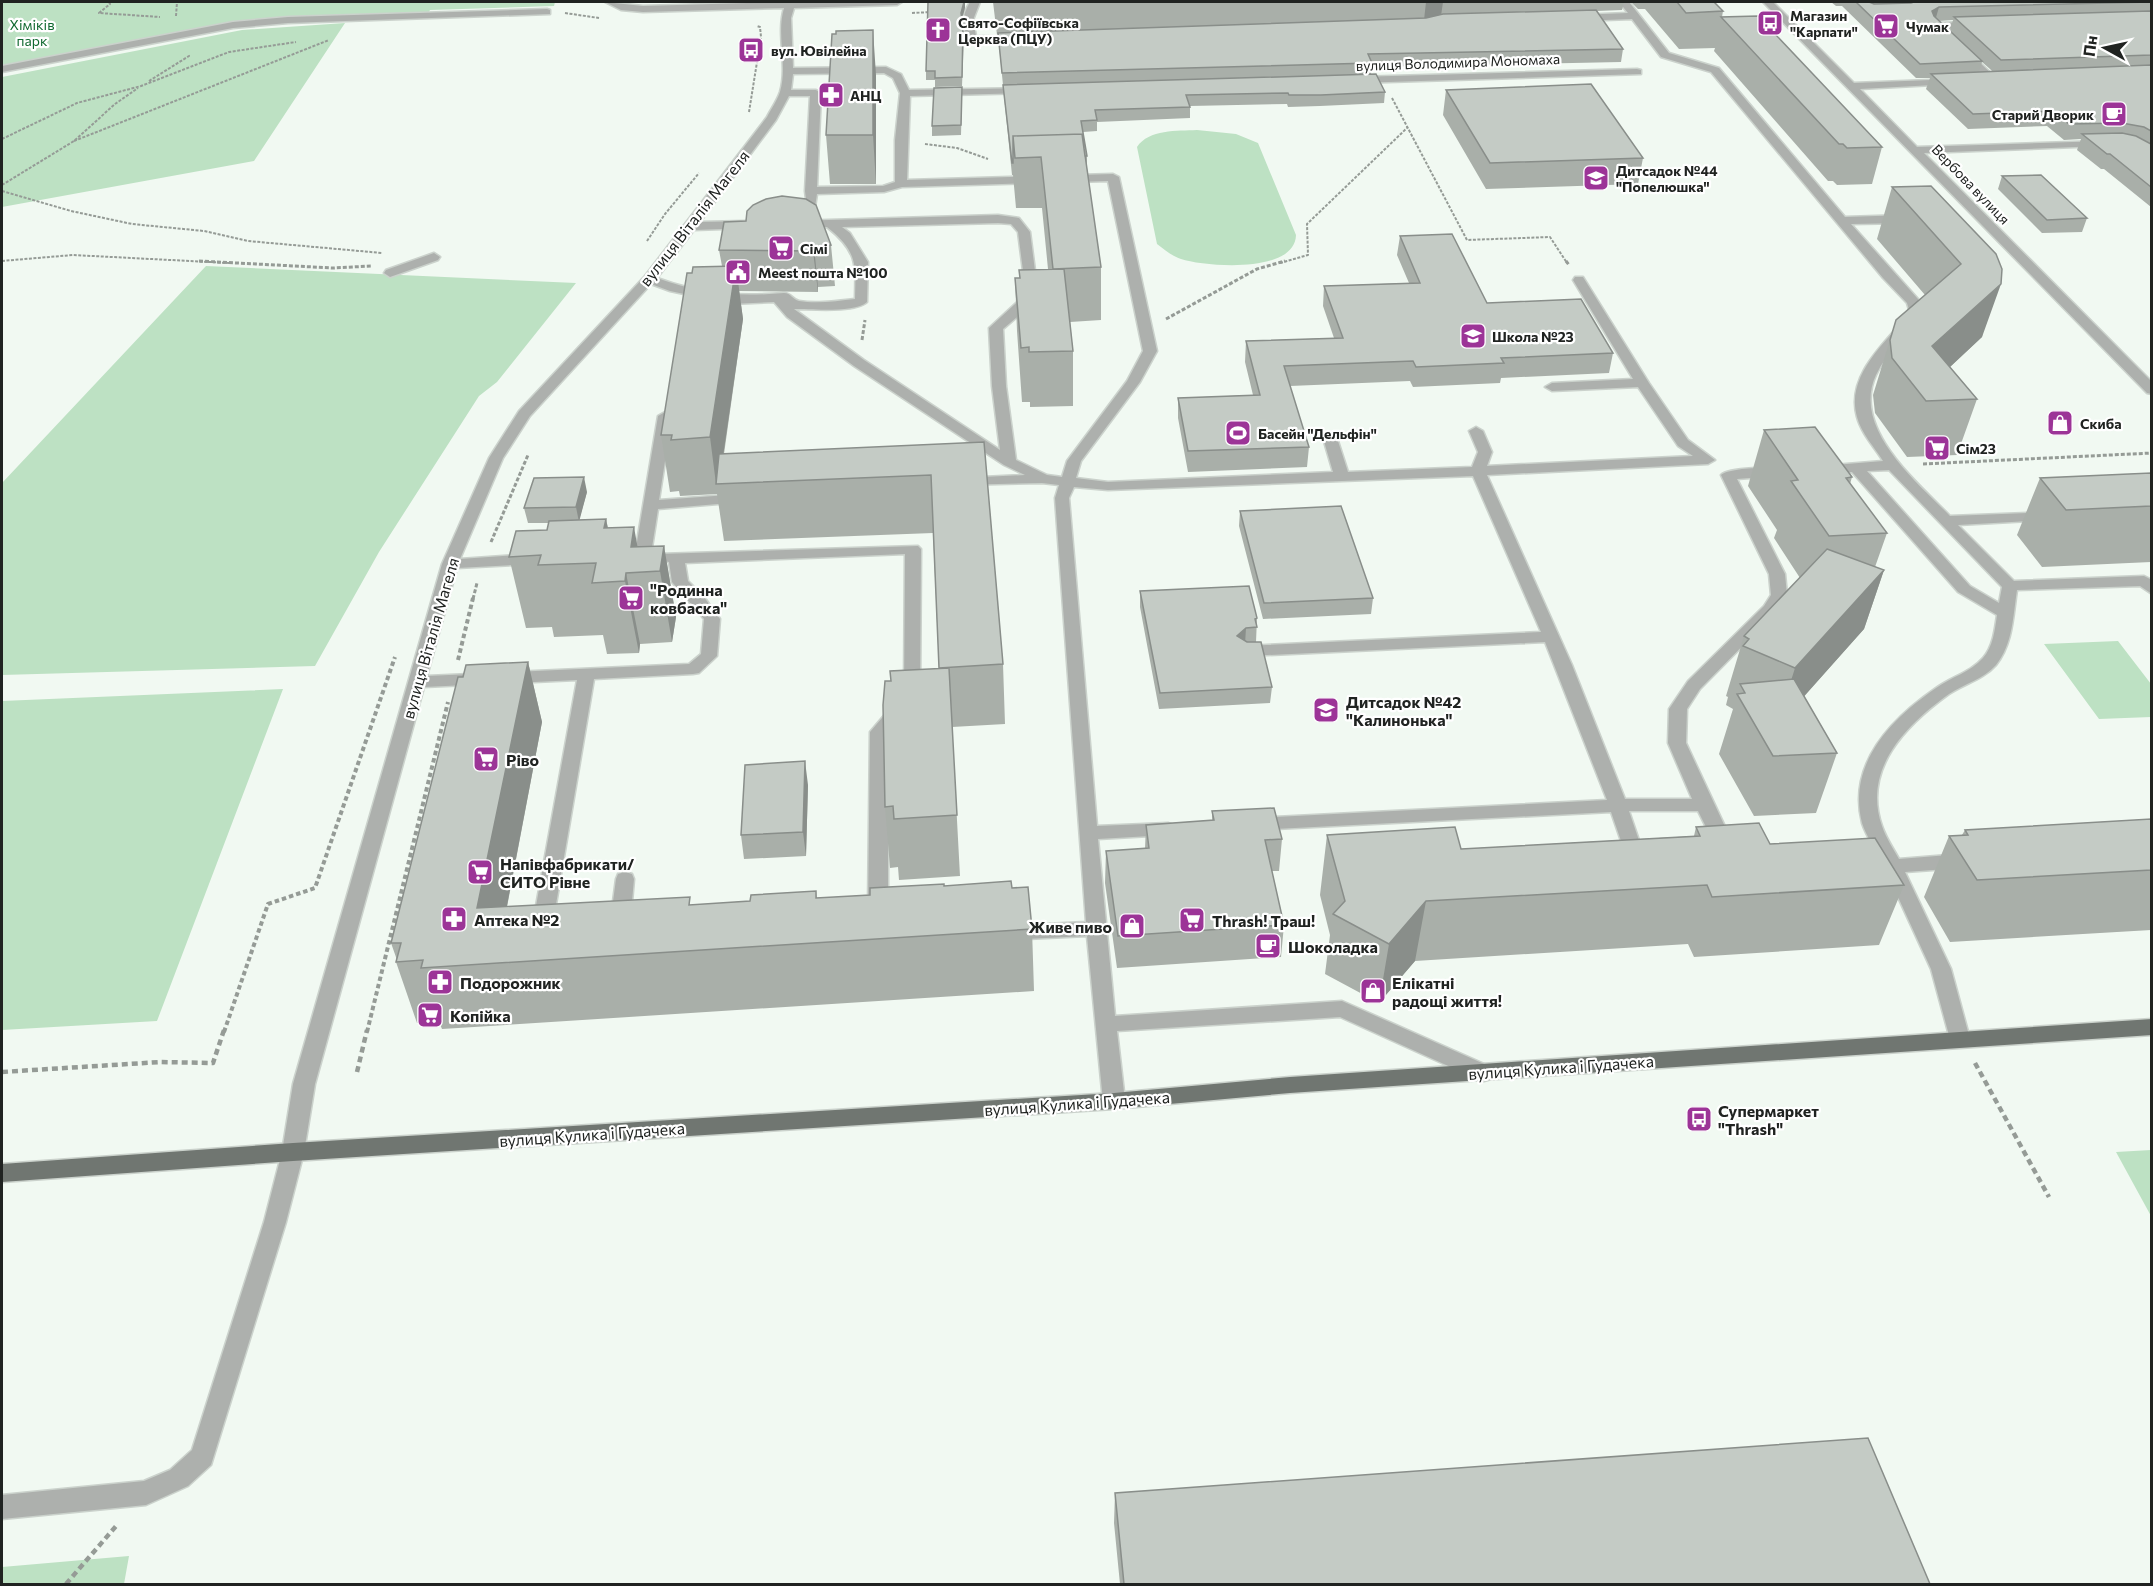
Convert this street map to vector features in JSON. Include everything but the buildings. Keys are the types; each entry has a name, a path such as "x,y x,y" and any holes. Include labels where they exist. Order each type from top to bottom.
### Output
{"main road":[{"name":"вулиця Кулика і Гудачека","path":"2,1173 293,1152 1114,1101 1290,1085 2151,1027"}],"street":[{"path":"610,2 624,8 643,9 791,3 897,2"},
{"path":"975,2 968,11 969,33 973,39 1030,39"},
{"path":"1624,2 1665,55 1715,70 1887,275 1913,302 1917,314 1868,374 1862,393 1864,417 1893,465 2010,586 2144,581 2151,589"},
{"name":"Вербова вулиця","path":"1768,2 1917,150 2151,390"},
{"name":"вулиця Віталія Магеля","path":"2,1506 146,1493 179,1478 202,1457 274,1222 293,1152 304,1084 417,682 422,656 450,564 496,458 524,414 649,279 692,226 772,118 785,93 788,71 786,18 791,3"},
{"path":"2,69 185,32 288,20 547,12"},
{"path":"1567,18 1635,16"},
{"path":"1851,86 1985,80 1935,26 1993,24"},
{"path":"788,71 885,70 897,76 905,93 901,140 901,184"},
{"name":"вулиця Володимира Мономаха","path":"1346,80 1637,72"},
{"path":"905,93 1036,89"},
{"path":"785,93 816,93 809,224"},
{"path":"1917,150 2116,143"},
{"path":"811,191 884,189 901,184 1113,177 1150,351 1133,382 1074,461 1062,498 1104,1023 1114,1101"},
{"path":"1958,217 1981,216"},
{"path":"1842,221 1923,218"},
{"path":"786,225 998,219 1015,221 1024,232 1032,294 996,328 999,386 1009,462"},
{"path":"649,279 684,296 731,300 785,297 793,305 828,306 861,302 862,262 846,236 831,224"},
{"path":"692,226 764,225"},
{"path":"384,269 434,257"},
{"path":"952,483 1044,479 1108,486 1708,460 1683,443 1642,383 1579,280"},
{"path":"777,298 792,314 859,363 1009,462 1044,479"},
{"path":"1552,387 1642,383"},
{"path":"667,403 651,505 637,554 676,559 913,549 912,693 879,732 877,769 879,928"},
{"path":"1476,431 1485,452 1478,471 1551,637 1619,804 1644,880 1632,880"},
{"path":"1330,438 1342,477"},
{"path":"1810,471 1893,465"},
{"path":"1856,468 1964,589 2005,613"},
{"path":"1734,864 1704,805 1677,742 1678,709 1694,685 1770,609 1779,595 1777,574 1728,475 1786,472"},
{"path":"651,505 761,495"},
{"path":"1946,521 2060,514"},
{"path":"450,564 551,558"},
{"path":"417,682 693,669 709,656 712,619 698,600 680,582 676,559"},
{"path":"1960,1039 1941,969 1872,824 1866,790 1875,760 1904,722 1944,690 1989,663 1999,647 2010,586"},
{"path":"1246,651 1551,637"},
{"path":"540,941 587,673"},
{"path":"1236,825 1619,804 1704,805"},
{"path":"1089,833 1189,828"},
{"path":"1846,868 1976,860"},
{"path":"618,943 625,879"},
{"path":"988,934 1096,928"},
{"path":"1104,1023 1342,1009 1484,1073"}],"path":[{"path":"18,2 103,2"},
{"path":"109,2 110,4 99,13 176,18"},
{"path":"910,13 968,11"},
{"path":"74,141 115,104 189,56 185,32"},
{"path":"2,185 74,141 332,37 320,38"},
{"path":"2,138 77,103 141,86 229,52 297,42"},
{"path":"1381,79 1467,240 1550,237 1579,280"},
{"path":"1146,330 1257,269 1308,255 1307,224 1407,128"},
{"path":"901,140 957,148 993,161 1008,181"},
{"path":"2,191 71,211 132,224 204,231 248,241 387,253"},
{"path":"2,261 73,255 384,269"},
{"path":"859,363 867,306 861,302"},
{"path":"1893,465 2151,453"},
{"path":"1960,1039 2049,1197"},
{"path":"66,1584 146,1493"}],"green space":[{"name":"Хіміків парк","path":"2,2 555,2 554,6 430,10 427,15 288,20 185,32 2,69"},
{"path":"345,23 254,161 2,207 2,77 242,30"},
{"path":"1197,130 1236,134 1258,143 1296,235 1292,248 1281,256 1266,262 1228,265 1193,262 1178,258 1157,244 1137,147 1142,141 1156,134"},
{"path":"206,266 576,283 497,382 479,396 379,552 315,666 2,675 2,483"},
{"path":"2118,641 2151,684 2151,717 2099,719 2044,644"},
{"path":"283,689 157,1021 2,1030 2,701"},
{"path":"2152,1150 2151,1216 2116,1152"},
{"path":"129,1556 124,1584 2,1584 2,1567"}],"place":[{"name":"Магазин \"Карпати\"","path":"1770,23"},
{"name":"Чумак","path":"1886,26"},
{"name":"Свято-Софіївська Церква (ПЦУ)","path":"938,30"},
{"name":"вул. Ювілейна","path":"751,50"},
{"name":"АНЦ","path":"831,95"},
{"name":"Старий Дворик","path":"2114,114"},
{"name":"Дитсадок №44 \"Попелюшка\"","path":"1596,178"},
{"name":"Сімі","path":"781,248"},
{"name":"Meest пошта №100","path":"738,272"},
{"name":"Школа №23","path":"1473,336"},
{"name":"Скиба","path":"2060,423"},
{"name":"Басейн \"Дельфін\"","path":"1238,433"},
{"name":"Сім23","path":"1937,448"},
{"name":"\"Родинна ковбаска\"","path":"631,598"},
{"name":"Дитсадок №42 \"Калинонька\"","path":"1326,710"},
{"name":"Ріво","path":"486,759"},
{"name":"Напівфабрикати/ СИТО Рівне","path":"480,872"},
{"name":"Аптека №2","path":"454,919"},
{"name":"Thrash! Траш!","path":"1192,920"},
{"name":"Живе пиво","path":"1132,926"},
{"name":"Шоколадка","path":"1268,946"},
{"name":"Подорожник","path":"440,982"},
{"name":"Елікатні радощі життя!","path":"1373,991"},
{"name":"Копійка","path":"430,1015"},
{"name":"Супермаркет \"Thrash\"","path":"1699,1119"}]}
